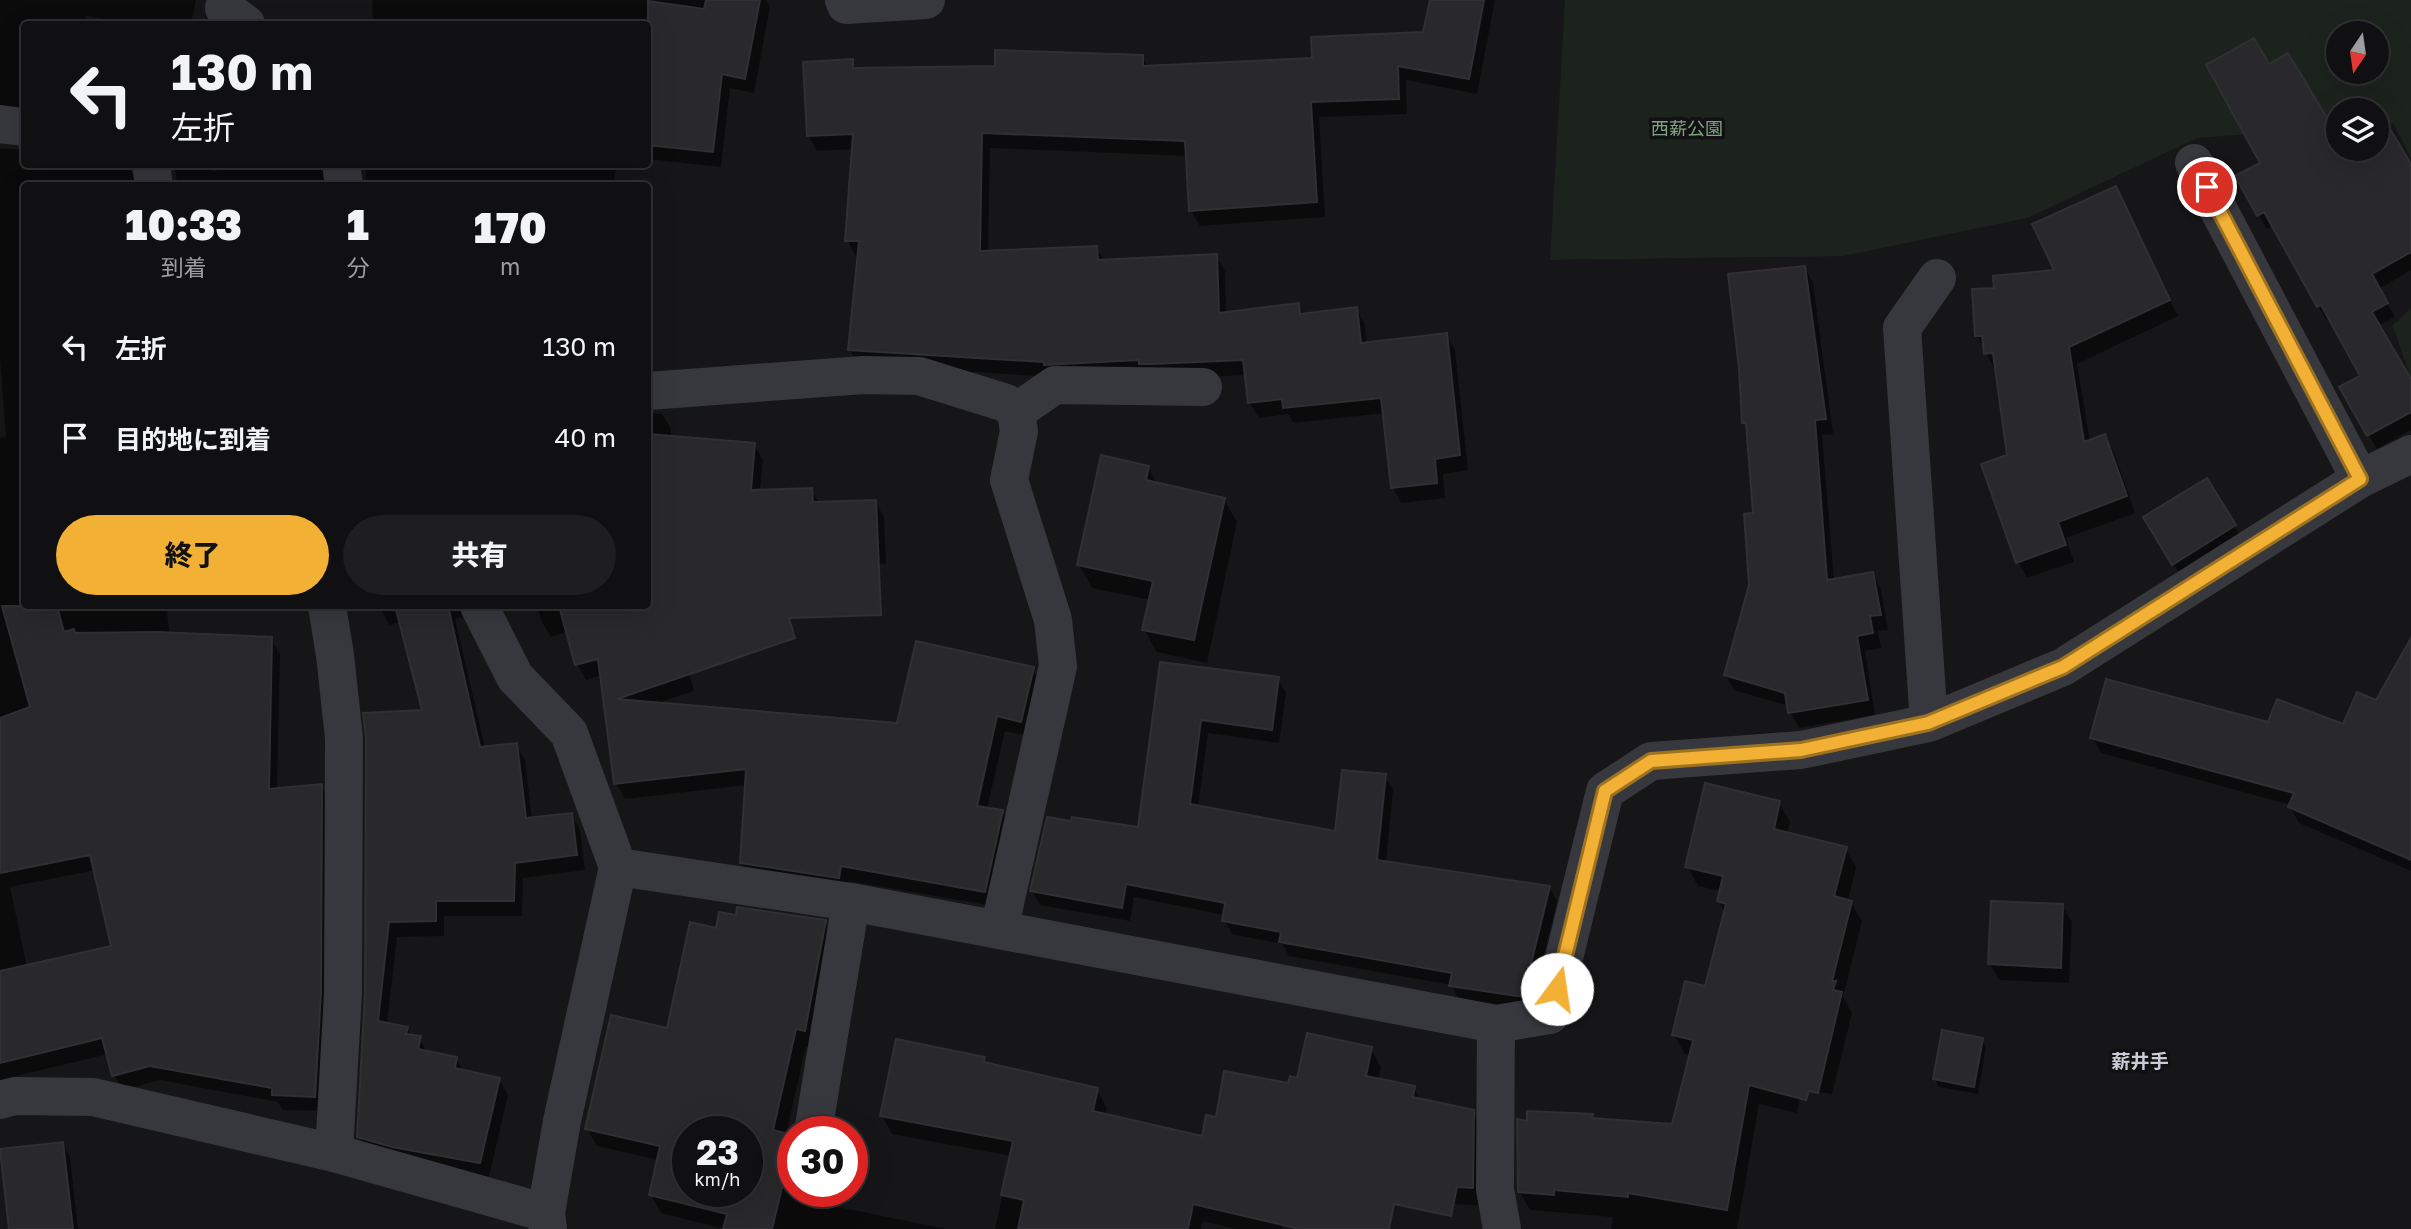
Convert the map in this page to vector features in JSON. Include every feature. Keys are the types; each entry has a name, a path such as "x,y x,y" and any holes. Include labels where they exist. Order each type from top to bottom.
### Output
{"street":[{"path":"844,0 846,5 926,0"},
{"path":"0,124 21,127"},
{"path":"2194,163 2360,479"},
{"path":"1928,723 1902,328 1937,278"},
{"path":"651,391 863,375 919,376 1006,403 1016,412 1019,431 1009,480 1054,621 1058,666 999,930"},
{"path":"1016,412 1055,385 1203,387"},
{"path":"618,867 851,902 1496,1024 1550,1015 1605,791 1651,761 1801,750 1928,723 2063,667 2360,479 2411,454"},
{"path":"327,609 344,738 343,993 334,1153"},
{"path":"0,1100 15,1096 93,1097 334,1153 547,1221 562,1121 618,867 569,733 515,677 481,609"},
{"path":"816,1116 851,902"},
{"path":"1496,1024 1495,1189 1502,1229"}],"green space":[{"name":"西薪公園","path":"1565,0 2411,0 2411,158 2393,123 2389,123 2389,98 2326,98 2326,128 2197,138 2027,218 1843,256 1550,260"},
{"path":"2411,308 2411,379 2393,326"}],"building":[{"path":"706,0 760,0 745,79 722,74 713,152 651,145 651,21 648,21 648,1 704,9"},
{"path":"1430,0 1484,0 1469,79 1398,66 1399,99 1311,102 1317,202 1189,211 1185,141 982,133 980,251 1097,246 1098,260 1217,254 1219,313 1299,303 1300,314 1357,307 1361,343 1447,333 1460,455 1435,459 1437,483 1391,488 1381,398 1283,408 1282,399 1248,403 1243,360 1139,364 1139,360 1044,365 1044,362 848,350 859,241 845,241 853,134 807,136 803,62 853,59 853,68 995,66 995,50 1143,55 1143,66 1312,58 1311,37 1423,32"},
{"path":"2254,38 2269,64 2288,53 2326,116 2326,161 2389,161 2389,127 2411,164 2411,252 2372,274 2388,303 2372,312 2411,379 2411,412 2367,436 2339,387 2360,376 2321,305 2317,307 2264,212 2257,216 2235,176 2260,163 2206,65"},
{"path":"2116,186 2170,300 2069,347 2084,442 2105,434 2127,496 2058,522 2066,545 2016,563 1981,464 2007,455 1993,353 1984,354 1982,336 1975,336 1972,289 1994,288 1993,276 2054,270 2032,224"},
{"path":"1805,266 1826,419 1815,420 1827,580 1873,572 1881,615 1870,616 1873,633 1857,636 1868,700 1788,713 1785,693 1724,675 1749,585 1744,514 1753,513 1746,423 1742,423 1739,368 1728,274"},
{"path":"651,434 755,443 751,490 812,488 813,502 876,500 881,615 789,618 795,638 617,699 897,723 916,641 1034,667 1021,722 997,716 977,806 1003,810 985,892 841,866 839,878 740,863 746,769 614,784 598,659 575,665 560,609 651,609"},
{"path":"1101,455 1149,466 1146,480 1225,498 1194,640 1142,630 1153,581 1077,565"},
{"path":"2207,478 2236,525 2172,565 2143,517"},
{"path":"2,606 58,609 64,632 74,629 75,633 158,632 272,637 269,789 322,784 321,992 315,1097 272,1095 272,1088 150,1066 112,1076 102,1038 0,1063 0,971 111,946 90,855 0,873 0,718 30,707"},
{"path":"396,609 449,609 480,747 517,743 526,818 572,813 577,855 515,863 514,901 436,901 436,921 389,922 378,1021 408,1027 406,1034 421,1036 418,1049 457,1057 455,1068 500,1078 480,1163 392,1147 357,1137 365,993 366,738 363,713 422,710"},
{"path":"2411,638 2411,860 2288,807 2294,793 2090,738 2106,679 2268,722 2277,699 2343,724 2357,692 2376,700"},
{"path":"1160,662 1279,677 1272,730 1201,720 1190,804 1335,831 1342,770 1386,774 1377,860 1550,886 1523,997 1449,986 1452,973 1279,942 1281,932 1222,921 1225,903 1126,884 1122,908 1030,891 1047,817 1071,821 1072,817 1138,827"},
{"path":"1705,783 1780,801 1774,829 1847,847 1834,896 1852,901 1832,981 1836,981 1833,990 1842,992 1818,1093 1809,1091 1806,1100 1749,1085 1727,1210 1628,1193 1628,1197 1554,1190 1554,1195 1518,1192 1517,1119 1527,1121 1527,1111 1593,1114 1592,1118 1672,1124 1693,1040 1672,1035 1685,981 1705,986 1726,904 1717,901 1723,876 1685,867"},
{"path":"1991,901 2063,904 2061,968 1988,964"},
{"path":"737,907 826,920 805,1031 796,1029 773,1130 777,1131 777,1207 772,1229 723,1229 727,1214 698,1207 763,1207 763,1116 672,1116 672,1201 649,1195 660,1146 585,1129 611,1015 667,1028 690,922 716,928 719,912 736,915"},
{"path":"1942,1030 1983,1038 1974,1087 1933,1079"},
{"path":"1307,1033 1372,1047 1366,1076 1415,1086 1413,1097 1474,1110 1473,1188 1457,1187 1451,1216 1394,1204 1389,1229 1300,1229 1193,1204 1188,1229 1018,1229 1024,1200 1001,1195 1013,1141 880,1116 896,1039 985,1057 984,1062 1098,1088 1093,1111 1202,1136 1206,1115 1216,1117 1224,1071 1288,1083 1290,1076 1297,1078"},
{"path":"63,1142 73,1229 9,1229 0,1149"}],"district":[{"name":"薪井手","path":"2140,1061"}],"route":[{"path":"1557,989 1605,791 1651,761 1801,750 1928,723 2063,667 2360,479 2207,187"}]}
